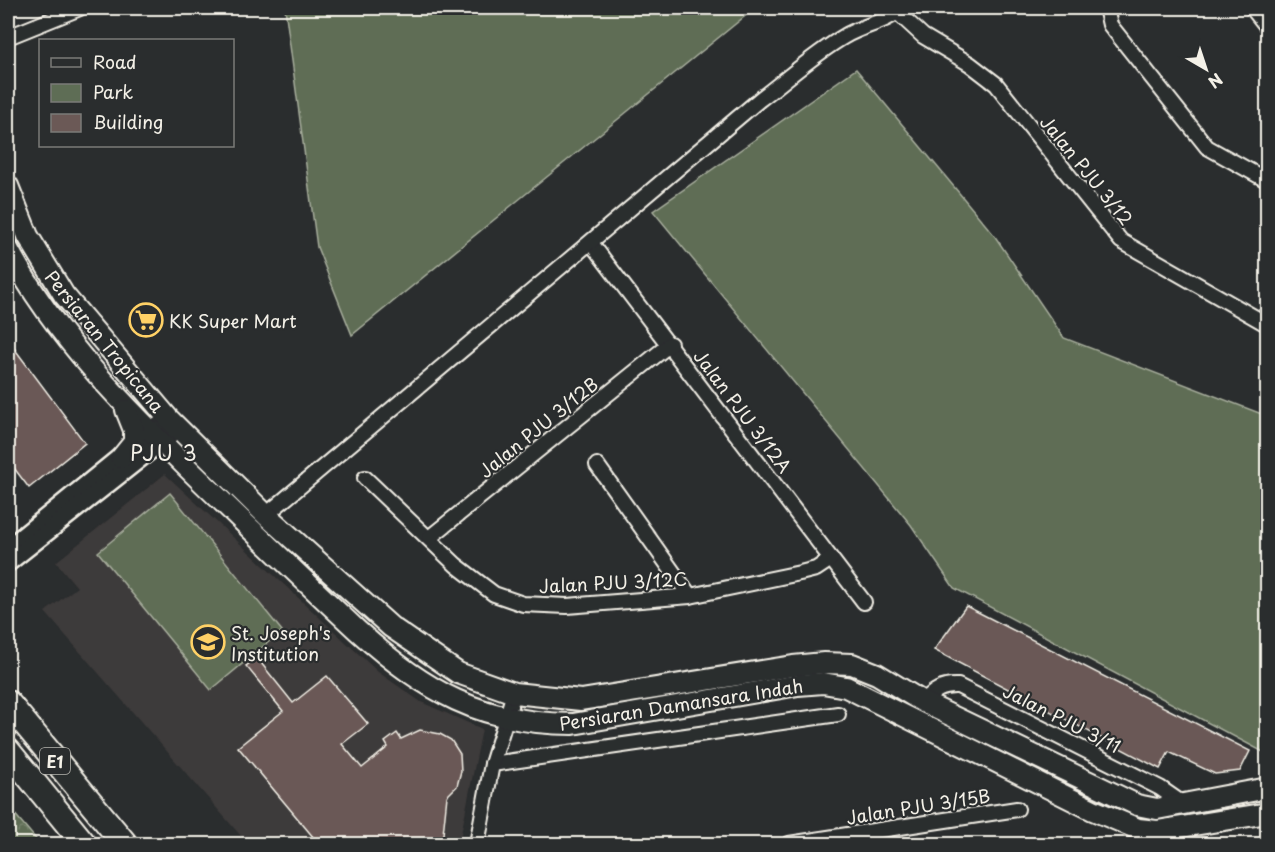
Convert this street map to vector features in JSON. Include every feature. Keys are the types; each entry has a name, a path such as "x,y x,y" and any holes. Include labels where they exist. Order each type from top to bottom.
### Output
{"highway":[{"name":"E1","path":"8,703 125,844"},
{"name":"E1","path":"8,751 84,844"}],"main road":[{"name":"Persiaran Tropicana","path":"8,186 28,236 64,295 173,423"},
{"name":"Persiaran Tropicana","path":"8,249 32,292 124,405 156,438"},
{"path":"121,458 134,442 134,430 124,405"},
{"name":"Persiaran Damansara Indah","path":"173,423 266,515 391,627 458,673 514,693 581,700 824,663 852,664 877,674 923,702 1117,797 1157,809 1268,788"},
{"name":"Persiaran Damansara Indah","path":"156,438 387,658 441,694 505,718 537,724 573,724 798,685 823,683 846,687 872,697 1092,810 1138,829 1157,831 1268,813"}],"street":[{"path":"8,37 59,12 80,8"},
{"path":"1106,8 1110,25 1207,147 1268,181"},
{"path":"1252,8 1268,28"},
{"path":"266,515 591,243 664,178 808,62 857,29 900,10"},
{"name":"Jalan PJU 3/12","path":"900,10 923,36 970,64 996,84 1121,242 1268,325"},
{"name":"Jalan PJU 3/12A","path":"591,243 864,602"},
{"name":"Jalan PJU 3/12B","path":"429,538 669,344"},
{"path":"8,563 173,423"},
{"path":"8,548 121,458 156,438"},
{"path":"597,465 690,596"},
{"name":"Jalan PJU 3/12C","path":"365,478 456,565 494,594 523,604 567,606 690,596 816,569 831,560"},
{"name":"Jalan PJU 3/11","path":"923,702 947,685 958,686 1160,788 1183,804"},
{"path":"477,844 492,764 514,693"},
{"path":"492,764 838,714"},
{"name":"Jalan PJU 3/15B","path":"789,844 1017,809"}],"shaded area":[{"name":"St. Joseph's Institution","path":"165,474 378,672 421,702 482,729 459,844 248,844 45,612 77,587 56,562"}],"green space":[{"path":"285,8 755,8 352,335 317,247"},
{"path":"856,69 994,235 1064,338 1267,416 1267,754 954,588 911,525 653,211"},
{"path":"170,493 282,631 211,690 98,552"},
{"path":"8,806 40,844 8,844"}],"building":[{"path":"8,340 85,443 29,488 8,460"},
{"path":"966,606 1250,751 1240,771 1215,774 1169,752 1160,769 934,650"},
{"path":"257,658 293,703 327,676 368,724 342,744 362,768 388,747 385,742 397,733 401,739 420,730 440,734 451,740 460,754 461,771 457,786 447,796 442,844 319,844 238,747 283,711 246,666"}],"place":[{"name":"KK Super Mart","path":"146,320"},
{"name":"St. Joseph's Institution","path":"208,642"}],"district":[{"name":"PJU 3","path":"164,452"}]}
